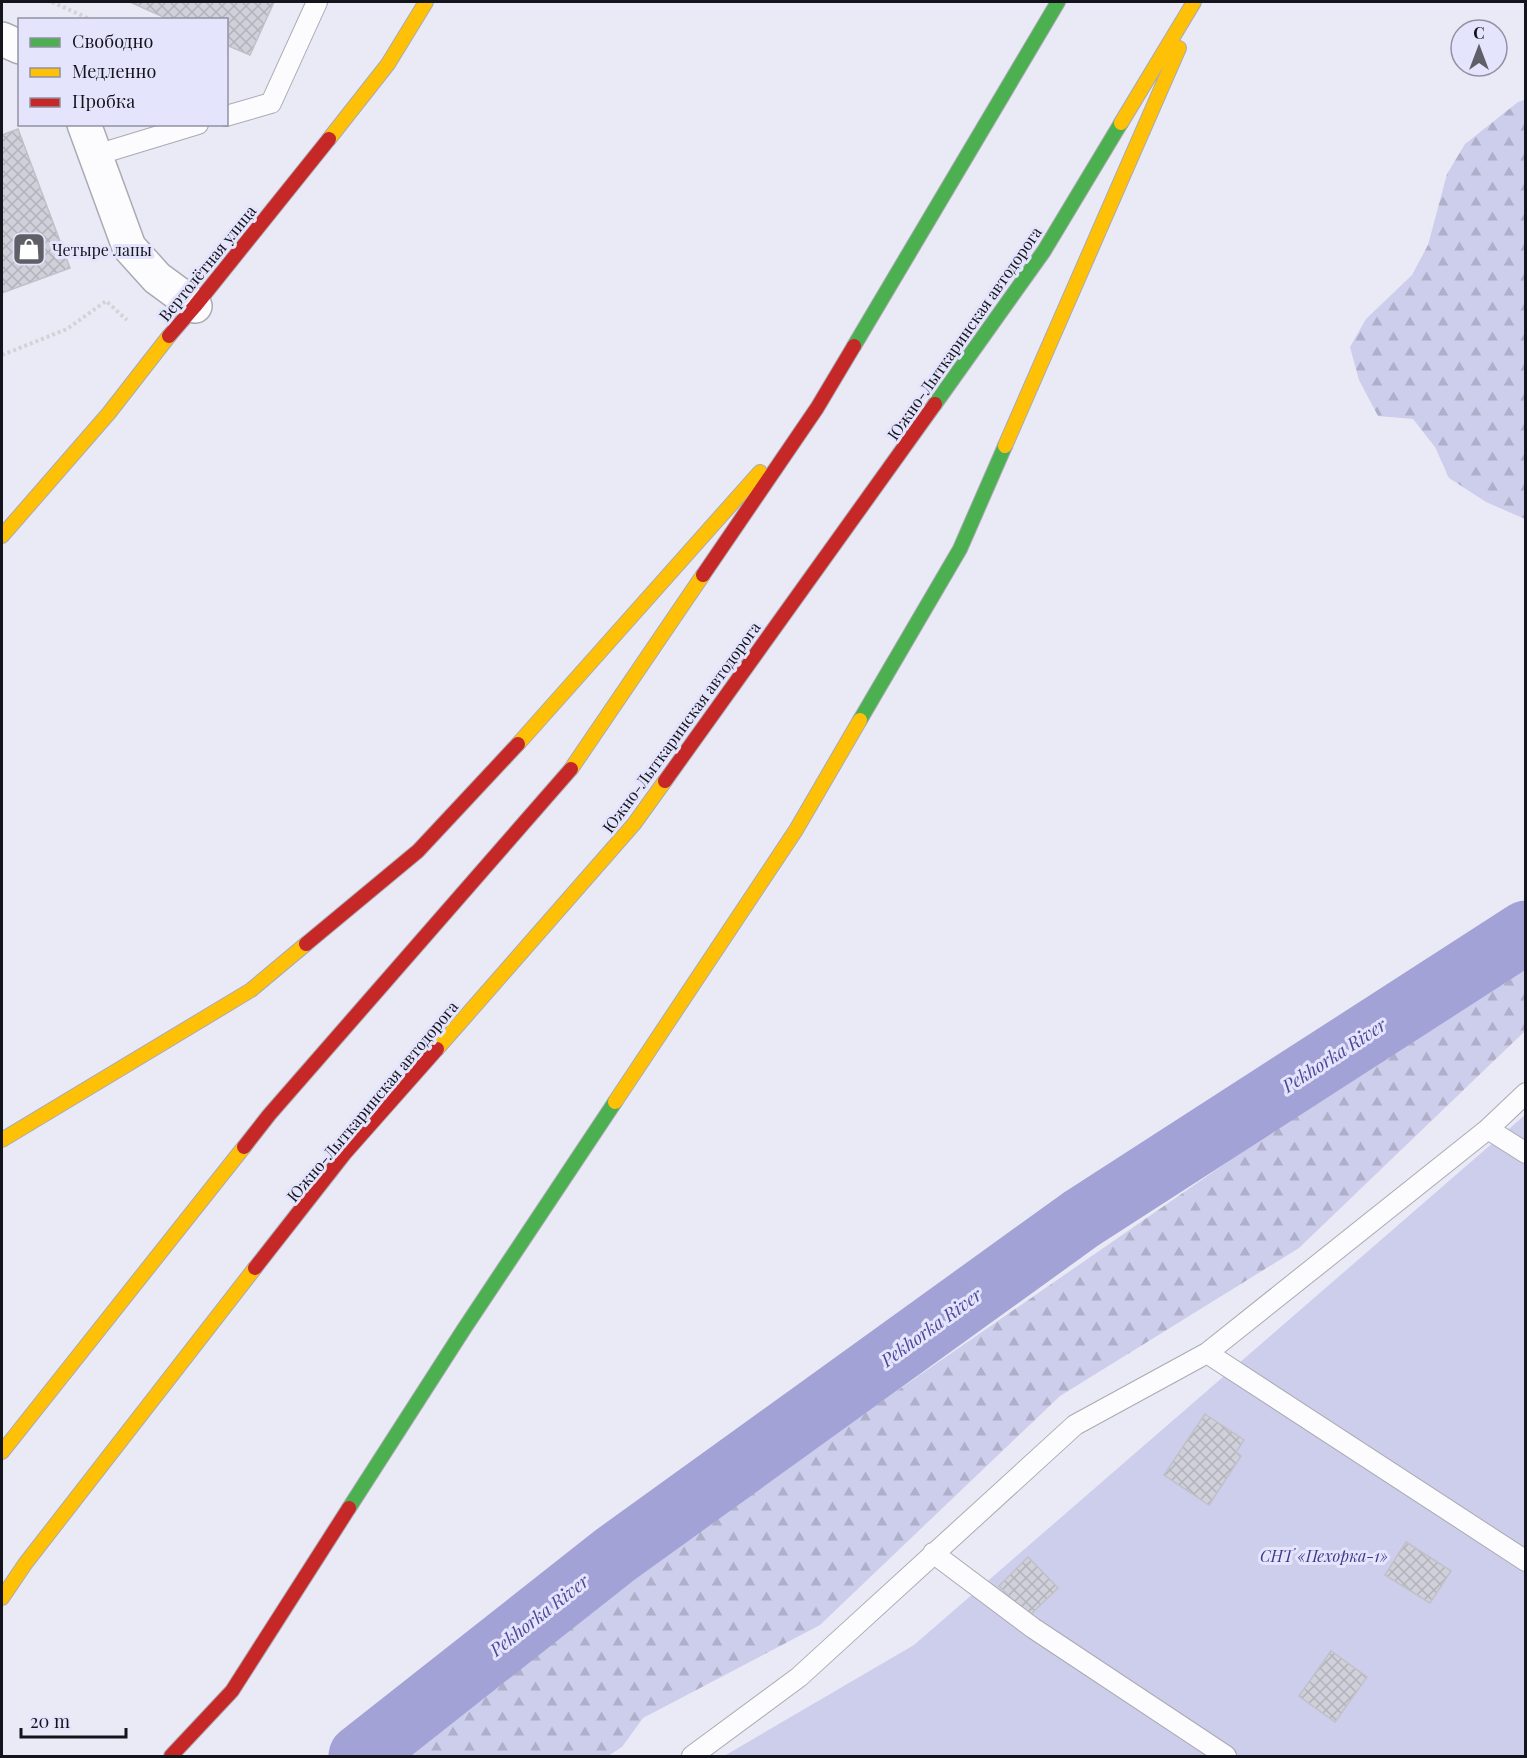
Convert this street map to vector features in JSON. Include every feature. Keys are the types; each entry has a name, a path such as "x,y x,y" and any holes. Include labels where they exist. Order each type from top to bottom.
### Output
{"main road":[{"name":"Вертолётная улица","path":"2,536 109,413 159,347 195,306 388,64 426,2"},
{"path":"2,1452 269,1115 569,772 817,408 1058,2"},
{"name":"Южно-Лыткаринская автодорога","path":"2,1598 345,1153 634,824 1044,251 1194,2"},
{"path":"171,1756 232,1691 464,1329 802,820 960,549 1199,2"},
{"path":"2,1140 251,990 418,851 564,694 817,408"}],"street":[{"path":"2,39 18,46"},
{"path":"85,126 129,247 157,278 195,306"}],"lane":[{"path":"228,115 271,103 317,2"},
{"path":"96,155 191,126"},
{"path":"692,1756 799,1677 1075,1425 1207,1353 1488,1129 1526,1093"},
{"path":"1488,1129 1526,1153"},
{"path":"1207,1353 1526,1562"},
{"path":"933,1553 1033,1628 1226,1756"}],"path":[{"path":"52,2 88,18"},
{"path":"2,355 67,329 106,301 127,320"}],"green space":[{"path":"1526,100 1525,519 1486,502 1449,478 1435,447 1413,419 1378,416 1359,380 1350,347 1366,319 1412,275 1428,245 1447,174 1465,144 1518,102"},
{"path":"1525,956 1525,1031 1299,1248 1060,1396 820,1625 643,1718 622,1747 608,1756 395,1756 592,1602"},
{"name":"СНТ «Пехорка-1»","path":"1525,1115 1525,1756 724,1756 914,1645"}],"building":[{"path":"130,2 274,2 250,55 228,46 228,18 166,18"},
{"path":"18,129 70,268 2,293 2,135"},
{"path":"1205,1414 1244,1440 1236,1452 1241,1456 1209,1505 1164,1475"},
{"path":"1406,1542 1451,1571 1430,1603 1385,1575"},
{"path":"1028,1557 1058,1588 1029,1616 999,1586"},
{"path":"1331,1651 1367,1677 1335,1722 1299,1696"}],"waterway":[{"name":"Pekhorka River","path":"360,1756 615,1555 1081,1219 1526,932"}],"traffic: fast":[{"path":"854,346 1058,2"},
{"path":"935,404 1044,251 1121,123"},
{"path":"860,720 960,549 1005,446"},
{"path":"349,1508 464,1329 615,1102"}],"traffic: slow":[{"path":"329,139 388,64 426,2"},
{"path":"1121,123 1194,2"},
{"path":"1005,446 1179,48"},
{"path":"2,536 109,413 169,336"},
{"path":"518,744 760,472"},
{"path":"571,769 703,575"},
{"path":"615,1102 796,830 860,720"},
{"path":"437,1049 634,824 665,781"},
{"path":"2,1140 251,990 306,944"},
{"path":"2,1452 244,1147"},
{"path":"2,1598 25,1564 255,1268"}],"traffic: jam":[{"path":"169,336 329,139"},
{"path":"703,575 817,408 854,346"},
{"path":"665,781 935,404"},
{"path":"306,944 418,851 518,744"},
{"path":"244,1147 269,1115 571,769"},
{"path":"255,1268 345,1153 437,1049"},
{"path":"171,1756 232,1691 349,1508"}],"place":[{"name":"Четыре лапы","path":"29,249"}]}
